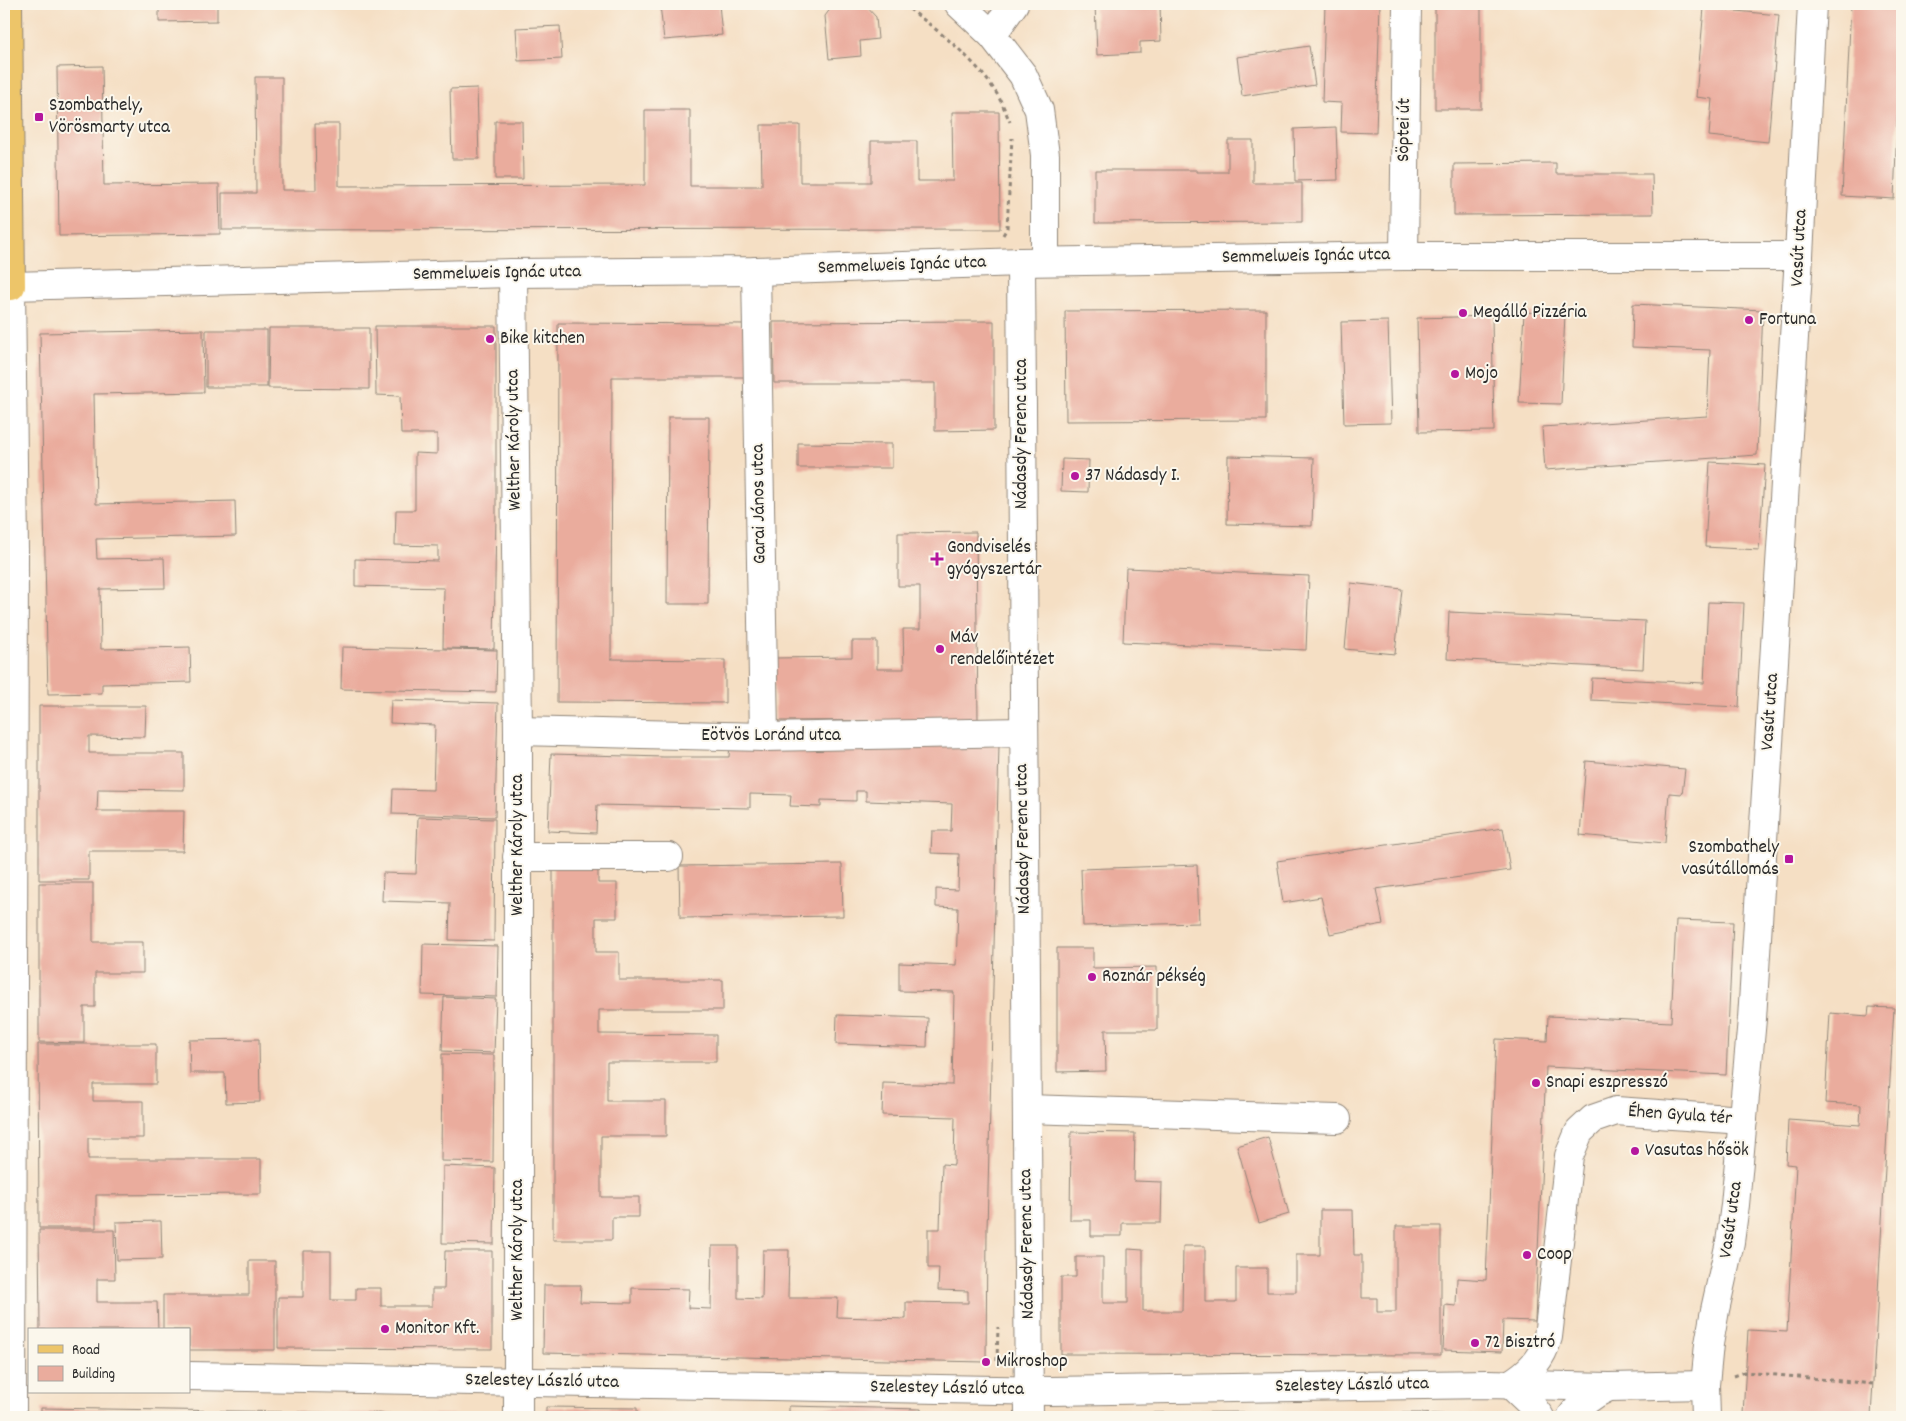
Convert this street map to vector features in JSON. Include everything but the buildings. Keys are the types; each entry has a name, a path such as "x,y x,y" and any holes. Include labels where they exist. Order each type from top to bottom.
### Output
{"main road":[{"path":"7,286 8,4"}],"street":[{"name":"Nádasdy Ferenc utca","path":"959,4 992,35 1022,75 1039,110 1045,155 1033,262 1023,732 1030,1417"},
{"path":"992,35 1014,4"},
{"name":"Söptei út","path":"1404,256 1407,4"},
{"name":"Vasút utca","path":"1706,1417 1705,1385 1715,1310 1730,1242 1739,1170 1752,1019 1799,256 1812,4"},
{"name":"Semmelweis Ignác utca","path":"7,286 512,273 756,271 1033,262 1404,256 1799,256"},
{"name":"Garai János utca","path":"756,271 764,737"},
{"name":"Welther Károly utca","path":"512,273 518,731 518,1417"},
{"path":"7,286 14,552 15,1373 12,1417"},
{"name":"Eötvös Loránd utca","path":"518,731 764,737 1023,732"},
{"path":"518,857 669,857"},
{"path":"1027,1109 1337,1119"},
{"name":"Éhen Gyula tér","path":"1510,1384 1526,1375 1545,1351 1569,1156 1579,1132 1593,1119 1616,1111 1743,1120"},
{"name":"Szelestey László utca","path":"190,1376 1030,1390 1510,1384 1609,1387 1705,1385"},
{"path":"1510,1384 1529,1402 1540,1417"},
{"path":"1571,1417 1583,1402 1595,1393 1609,1387"}],"path":[{"path":"1745,1372 1874,1384"}],"place":[{"name":"Szombathely, Vörösmarty utca","path":"39,117"},
{"name":"Megálló Pizzéria","path":"1463,313"},
{"name":"Fortuna","path":"1749,320"},
{"name":"Bike kitchen","path":"490,339"},
{"name":"Mojo","path":"1455,374"},
{"name":"37 Nádasdy I.","path":"1075,476"},
{"name":"Gondviselés gyógyszertár","path":"937,559"},
{"name":"Máv rendelőintézet","path":"940,649"},
{"name":"Szombathely vasútállomás","path":"1789,859"},
{"name":"Roznár pékség","path":"1092,977"},
{"name":"Snapi eszpresszó","path":"1536,1083"},
{"name":"Vasutas hősök","path":"1635,1151"},
{"name":"Coop","path":"1527,1255"},
{"name":"Monitor Kft.","path":"385,1329"},
{"name":"72 Bisztró","path":"1475,1343"},
{"name":"Mikroshop","path":"986,1362"}]}
